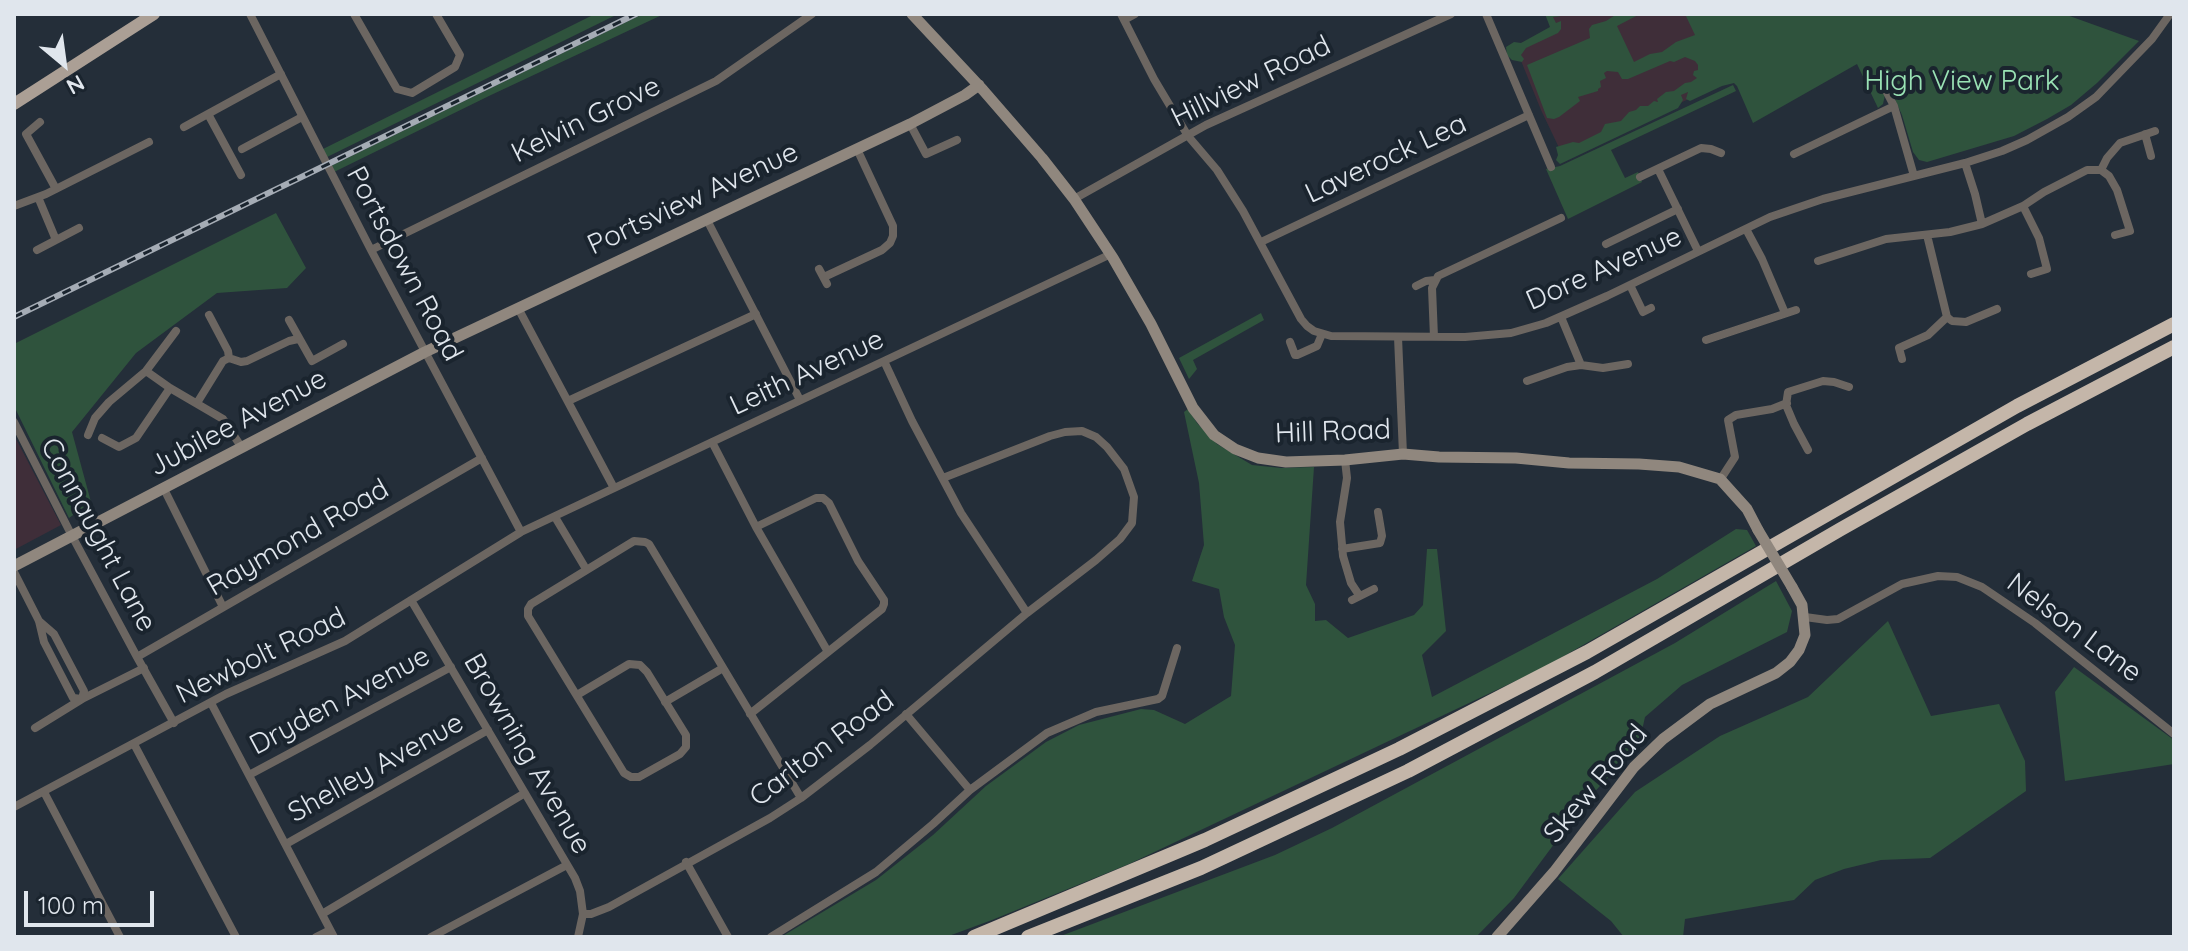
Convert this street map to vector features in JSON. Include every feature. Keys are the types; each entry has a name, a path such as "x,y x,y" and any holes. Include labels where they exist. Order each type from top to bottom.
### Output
{"highway":[{"path":"974,937 1205,840 1426,735 1587,652 2017,406 2174,324"},
{"path":"1028,937 1201,868 1408,771 1595,672 2027,424 2174,347"}],"main road":[{"path":"14,104 154,14"}],"street":[{"name":"Portsdown Road","path":"250,14 521,532"},
{"path":"354,14 397,89 412,93 455,67 460,55 436,14"},
{"name":"Kelvin Grove","path":"371,250 716,81 812,14"},
{"name":"Hill Road","path":"912,14 979,85 1074,199 1111,254 1151,324 1190,403 1214,435 1235,449 1269,460 1294,462 1403,454 1666,466 1702,472 1720,480"},
{"path":"1135,14 1122,17 1154,79 1188,136 1217,170 1261,242 1301,319 1322,334 1317,346 1297,355 1290,342"},
{"name":"Hillview Road","path":"1074,199 1188,136 1296,83 1451,14"},
{"path":"1486,14 1551,167"},
{"name":"Dore Avenue","path":"1322,334 1480,337 1511,333 1561,317 1792,209 1965,163 2015,146 2068,117 2107,86 2170,25 2170,14"},
{"path":"184,127 281,74"},
{"name":"Portsview Avenue","path":"425,352 910,124 979,85"},
{"path":"1883,85 1894,106 1914,176"},
{"path":"1794,154 1894,106"},
{"path":"208,114 241,175"},
{"name":"Laverock Lea","path":"1261,242 1529,115"},
{"path":"242,149 302,117"},
{"path":"40,122 23,131 56,189"},
{"path":"910,124 926,154 957,140"},
{"path":"2101,170 2120,143 2155,131"},
{"path":"2145,134 2151,156"},
{"path":"14,206 56,189 149,142"},
{"path":"1640,177 1701,148 1721,153"},
{"path":"823,277 882,250 893,236 893,226 857,149"},
{"path":"1965,163 1982,224"},
{"path":"1658,169 1698,251"},
{"path":"1818,261 1886,239 1950,232 1982,224 2023,206 2087,170 2101,170 2109,176 2117,190 2130,231 2115,235"},
{"path":"38,197 56,240"},
{"path":"2023,206 2039,238 2047,269 2031,274"},
{"path":"1606,244 1678,209"},
{"path":"1434,337 1432,288 1443,272 1561,218"},
{"path":"707,220 800,400"},
{"path":"37,250 79,228"},
{"path":"1746,229 1785,313"},
{"path":"1627,233 1632,243"},
{"path":"1927,235 1947,317 1952,321 1966,322 1997,309"},
{"name":"Leith Avenue","path":"521,532 1111,254"},
{"path":"1416,286 1435,280"},
{"path":"1630,285 1643,312 1651,308"},
{"path":"518,308 614,488"},
{"path":"1706,340 1796,310"},
{"path":"568,401 756,314"},
{"path":"209,315 229,358"},
{"path":"1561,317 1581,365"},
{"path":"1902,359 1899,348 1928,335 1947,317"},
{"path":"289,320 312,361 343,344"},
{"path":"88,435 95,418 146,371 176,331"},
{"path":"1398,337 1403,454"},
{"path":"197,403 223,361 229,358 247,361 298,339"},
{"name":"Jubilee Avenue","path":"14,566 425,352"},
{"path":"884,361 943,478 983,547 1027,613"},
{"path":"1527,381 1567,367 1603,368 1628,364"},
{"path":"146,371 223,419 242,448"},
{"path":"1833,372 1834,382"},
{"path":"1808,450 1794,424 1787,403 1788,392 1814,383 1834,382 1849,387"},
{"path":"102,438 119,447 136,438 170,388"},
{"path":"1787,403 1772,409 1736,415 1728,420 1735,457 1720,480 1747,509 1802,605 1805,617"},
{"name":"Connaught Lane","path":"14,422 174,723"},
{"name":"Carlton Road","path":"583,914 609,907 801,798 1096,560 1132,523 1134,497 1124,469 1096,437 1082,431 1065,432 1019,447 943,478"},
{"path":"712,442 756,527 828,652"},
{"name":"Raymond Road","path":"137,657 482,458"},
{"path":"1345,460 1347,478 1340,522 1342,549 1356,597 1374,589"},
{"path":"164,489 223,607"},
{"path":"750,714 882,609 884,604 829,503 823,498 816,498 756,527"},
{"path":"1342,549 1380,543 1382,536 1378,512"},
{"path":"555,517 586,569"},
{"name":"Newbolt Road","path":"14,807 226,694 345,641 521,532"},
{"path":"577,695 626,665 634,663 644,667 686,735 686,747 680,754 639,777 624,773 577,695 527,612 531,604 586,569 641,540 649,544 801,798"},
{"path":"14,572 39,621 54,634 84,691 82,699"},
{"name":"Nelson Lane","path":"1805,617 1838,619 1902,584 1938,576 1957,577 1982,587 2035,623 2174,734"},
{"name":"Browning Avenue","path":"411,600 580,891 583,914 578,937"},
{"name":"Skew Road","path":"1497,937 1554,872 1634,767 1663,739 1710,704 1776,673 1790,662 1805,635 1805,617"},
{"path":"771,937 876,872 970,790 1047,733 1106,709 1158,699 1162,696 1177,648"},
{"name":"Dryden Avenue","path":"249,775 451,667"},
{"path":"35,728 82,699 144,668"},
{"path":"665,702 723,668"},
{"path":"211,703 332,933 316,937"},
{"path":"906,714 970,790"},
{"name":"Shelley Avenue","path":"286,844 488,730"},
{"path":"134,744 236,937"},
{"path":"44,792 120,937"},
{"path":"322,914 525,793"},
{"path":"686,862 728,937"},
{"path":"431,937 567,865"}],"shaded area":[{"path":"1548,14 1703,14 1733,79 1563,156 1515,46 1554,27"},
{"path":"14,435 61,525 14,550"}],"green space":[{"path":"595,14 618,14 325,158 323,149"},
{"path":"643,14 664,14 334,172 331,166"},
{"path":"1545,14 1561,14 1553,17 1556,23 1561,21 1561,29 1526,48 1521,55 1524,59 1522,62 1512,60 1507,55 1506,47 1514,42 1521,43 1550,27"},
{"name":"High View Park","path":"1617,14 1640,14 1617,26 1634,62 1695,35 1685,14 2064,14 2139,41 2097,83 2071,105 2047,119 2014,136 1927,162 1919,160 1913,152 1902,115 1887,82 1880,85 1885,95 1883,104 1878,108 1857,64 1753,123 1734,83 1690,101 1686,99 1688,92 1681,95 1683,100 1678,108 1560,164 1556,160 1556,147 1579,143 1601,132 1605,124 1621,121 1629,112 1658,102 1657,99 1666,92 1697,78 1693,75 1698,65 1685,57 1628,79 1622,79 1618,72 1607,71 1598,91 1578,97 1580,101 1559,117 1547,118 1527,65 1590,38 1592,25"},
{"path":"1733,85 1736,91 1611,150 1625,178 1638,172 1642,182 1568,219 1546,169 1560,166"},
{"path":"276,213 306,268 287,288 217,293 136,353 72,432 91,502 69,518 14,406 14,344"},
{"path":"1261,313 1264,320 1193,360 1197,369 1189,379 1179,358"},
{"path":"1188,409 1217,444 1252,465 1314,467 1306,585 1315,604 1315,621 1326,620 1348,638 1414,615 1423,605 1427,549 1437,549 1446,631 1422,655 1432,697 1657,579 1736,529 1747,530 1756,546 1543,668 1129,864 992,920 946,937 781,937 876,880 933,835 986,786 1046,742 1079,725 1141,709 1154,710 1185,724 1231,696 1235,645 1224,617 1219,589 1192,581 1204,545 1199,483 1184,412"},
{"path":"1776,581 1792,611 1787,632 1682,685 1645,717 1639,744 1586,801 1514,898 1476,937 1058,937 1275,855 1332,828 1675,643"},
{"path":"1888,621 1931,716 1999,704 2025,761 2026,791 1930,858 1881,860 1844,869 1815,880 1794,900 1685,919 1683,937 1624,937 1611,921 1558,879 1635,792 1720,736 1808,697"},
{"path":"2074,667 2174,740 2174,764 2065,781 2055,692"}],"railway":[{"path":"14,317 636,14"}]}
